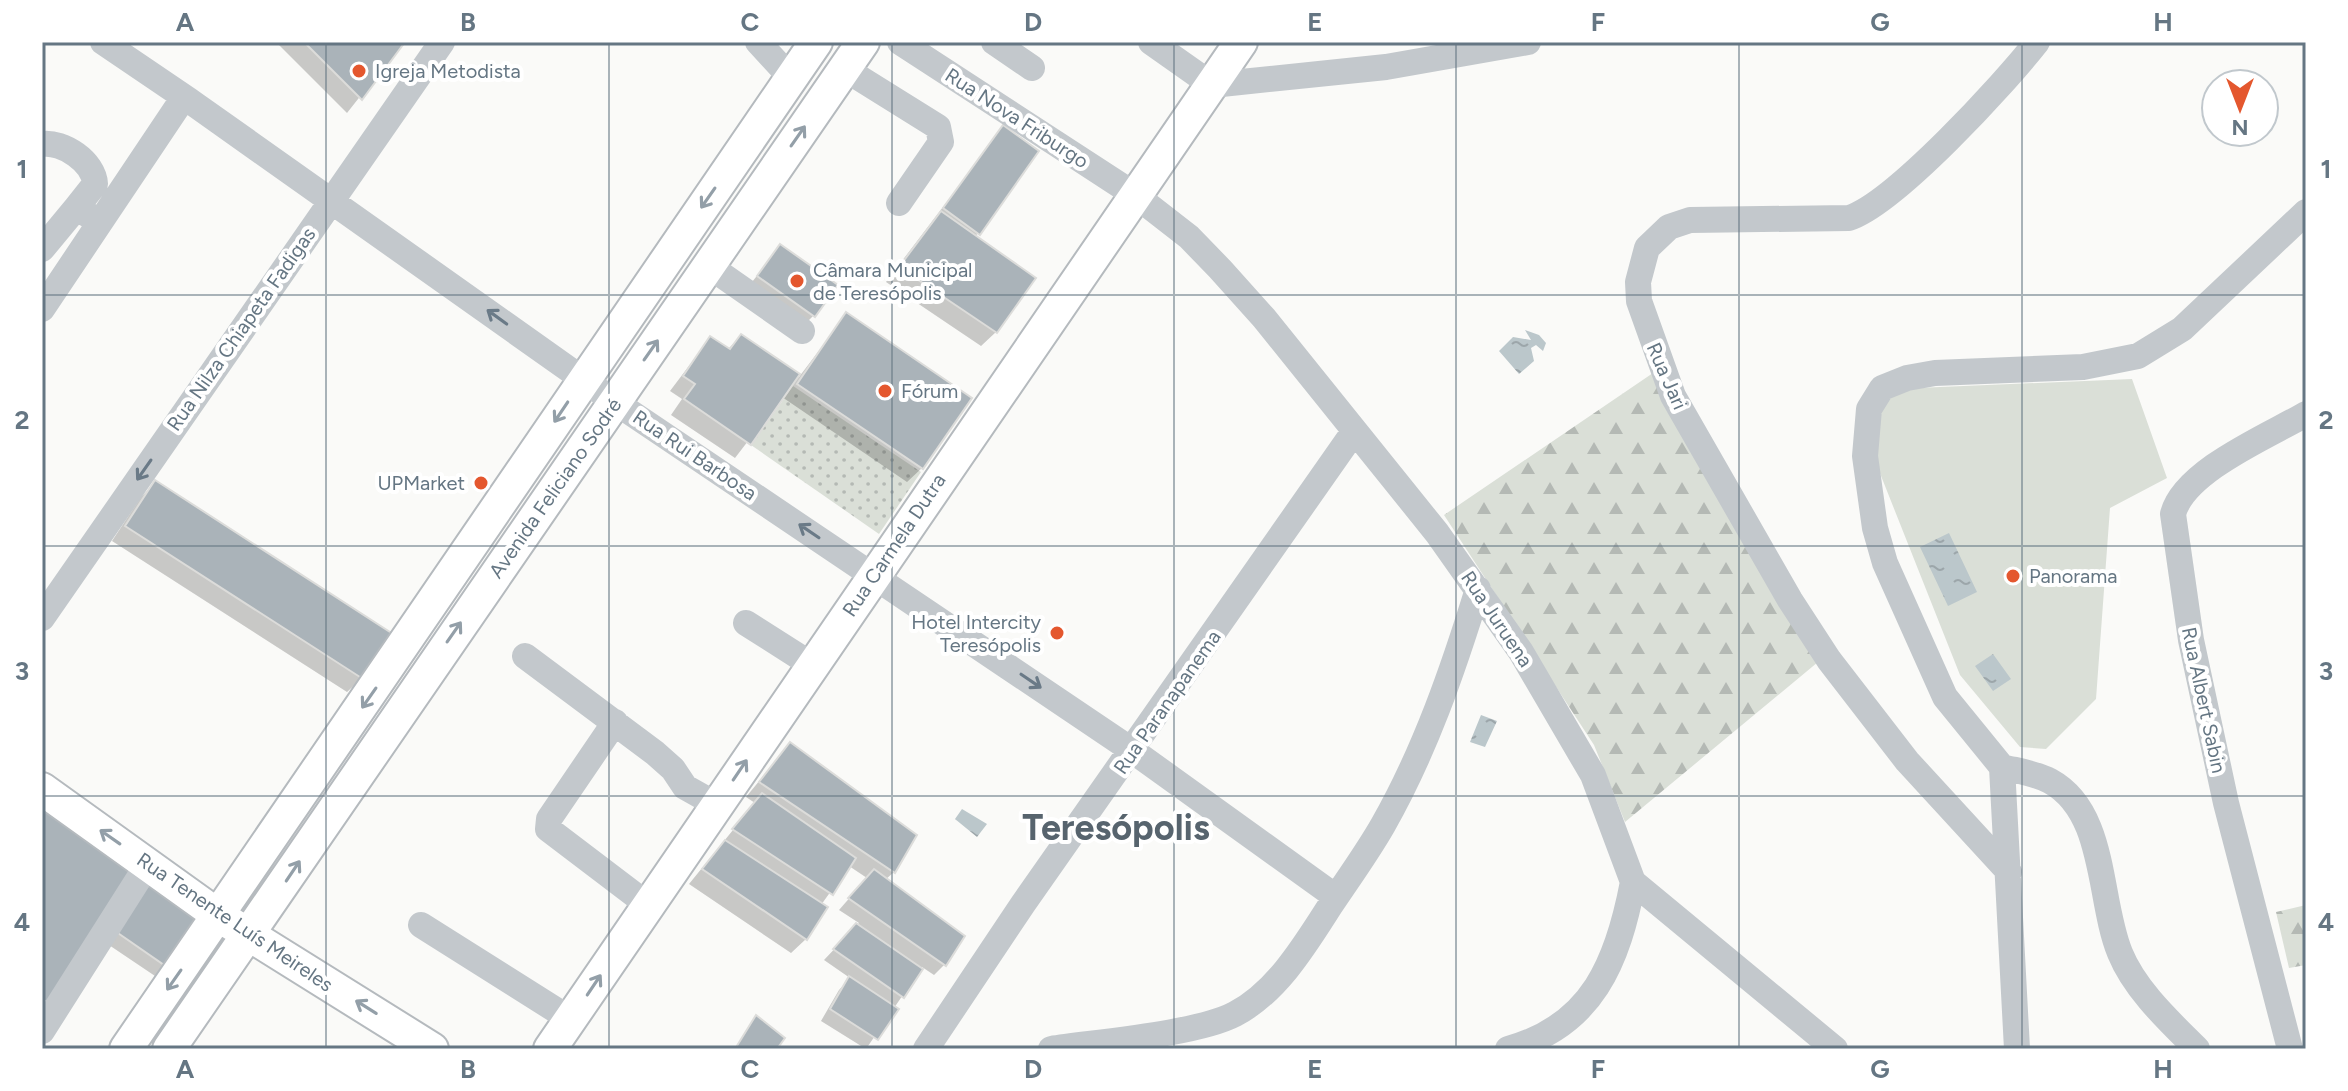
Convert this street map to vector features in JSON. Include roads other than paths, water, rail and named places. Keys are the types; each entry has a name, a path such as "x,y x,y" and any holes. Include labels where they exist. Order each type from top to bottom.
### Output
{"main road":[{"name":"Avenida Feliciano Sodré","path":"126,1049 816,42"},
{"name":"Avenida Feliciano Sodré","path":"169,1049 250,936 418,684 863,42"},
{"name":"Rua Carmela Dutra","path":"550,1049 1241,42"},
{"path":"391,666 418,684"},
{"name":"Rua Tenente Luís Meireles","path":"42,789 219,916 432,1049"}],"street":[{"name":"Rua Rui Barbosa","path":"103,42 332,199 615,402 1133,751 1336,897"},
{"name":"Rua Nilza Chiapeta Fadigas","path":"42,618 442,42"},
{"path":"758,42 791,78"},
{"name":"Rua Nova Friburgo","path":"900,42 1135,195"},
{"path":"994,42 1032,68"},
{"path":"1151,42 1212,85 1386,67 1492,45 1528,42"},
{"name":"Rua Jari","path":"2009,872 1907,761 1829,660 1790,600 1673,396 1650,338 1639,301 1638,282 1647,248 1655,237 1690,220 1849,218 1869,212 1933,153 2037,42"},
{"path":"845,69 938,127 942,133 941,142 899,203"},
{"path":"42,309 180,103 190,101"},
{"path":"42,144 53,143 90,165 95,173 95,184 42,249"},
{"name":"Rua Juruena","path":"1135,195 1189,237 1288,347 1478,589 1571,732 1593,775 1633,882 1835,1049"},
{"path":"76,208 100,223"},
{"path":"2197,1049 2170,1022 2121,957 2112,931 2102,875 2084,818 2075,805 2052,782 2002,767 1945,697 1885,563 1875,528 1864,429 1874,396 1907,378 1935,373 2083,367 2138,356 2182,329 2306,212"},
{"path":"709,266 802,331"},
{"name":"Rua Albert Sabin","path":"2290,1049 2226,803 2188,625 2173,514 2176,500 2202,475 2306,414"},
{"name":"Rua Paranapanema","path":"926,1049 1023,904 1353,433"},
{"path":"1051,1049 1198,1026 1232,1016 1255,1001 1276,979 1306,944 1382,825 1406,779 1443,696 1478,589"},
{"path":"746,623 812,665"},
{"path":"525,656 673,769 685,787 717,805"},
{"path":"615,722 549,819 548,829 648,905"},
{"path":"2002,767 2017,1049"},
{"path":"42,1031 148,864"},
{"path":"1508,1049 1532,1043 1563,1025 1599,985 1614,958 1633,882"},
{"path":"421,925 570,1019"}],"water":[{"path":"1525,330 1539,335 1546,343 1543,351 1536,345 1531,348 1534,361 1519,374 1499,351 1513,337 1531,340"},
{"path":"1949,533 1977,592 1948,606 1920,547"},
{"path":"1993,654 2011,679 1993,691 1975,666"},
{"path":"1481,715 1497,721 1485,747 1470,742"},
{"path":"962,809 987,824 977,837 955,819"}],"place":[{"name":"Igreja Metodista","path":"359,71"},
{"name":"Câmara Municipal de Teresópolis","path":"797,281"},
{"name":"Fórum","path":"885,391"},
{"name":"UPMarket","path":"481,483"},
{"name":"Panorama","path":"2013,576"},
{"name":"Hotel Intercity Teresópolis","path":"1057,633"}],"district":[{"name":"Teresópolis","path":"1116,827"}]}
